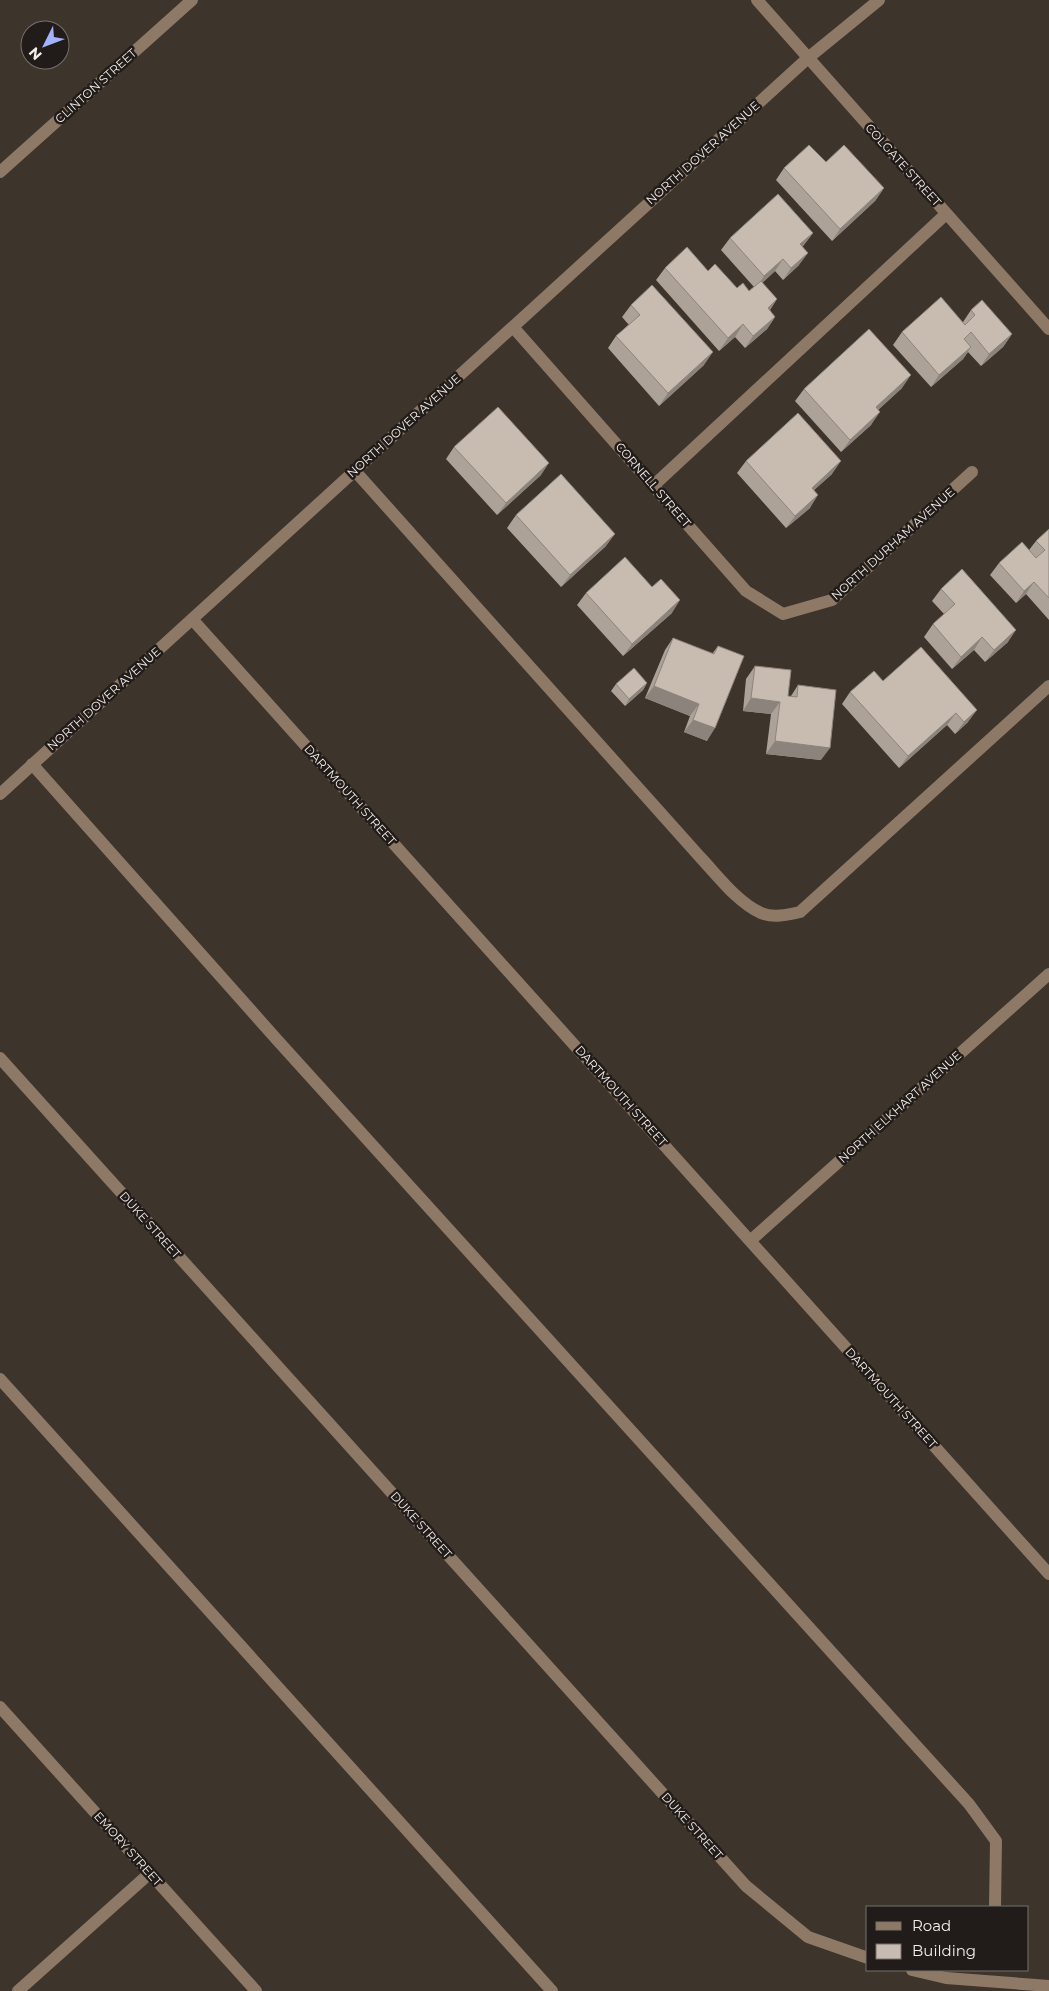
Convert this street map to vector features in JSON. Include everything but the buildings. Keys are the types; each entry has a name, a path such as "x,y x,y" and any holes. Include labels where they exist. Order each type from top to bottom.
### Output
{"street":[{"name":"CLINTON STREET","path":"0,172 192,0"},
{"name":"COLGATE STREET","path":"757,0 1049,329"},
{"name":"NORTH DOVER AVENUE","path":"0,794 808,58 879,0"},
{"path":"654,486 946,214"},
{"name":"CORNELL STREET","path":"513,327 746,591 783,614 809,607"},
{"path":"354,471 700,858 742,900 762,913 782,916 800,912 1049,686"},
{"name":"NORTH DURHAM AVENUE","path":"809,607 832,600 972,472"},
{"name":"DARTMOUTH STREET","path":"192,619 1049,1574"},
{"path":"32,764 279,1042 969,1804 996,1841 995,1906"},
{"name":"NORTH ELKHART AVENUE","path":"750,1241 1049,974"},
{"name":"DUKE STREET","path":"0,1058 746,1886 808,1937 866,1957"},
{"path":"0,1379 552,1991"},
{"name":"EMORY STREET","path":"0,1707 256,1991"},
{"path":"18,1991 150,1873"},
{"path":"916,1971 946,1978 994,1976 1049,1986"}]}
